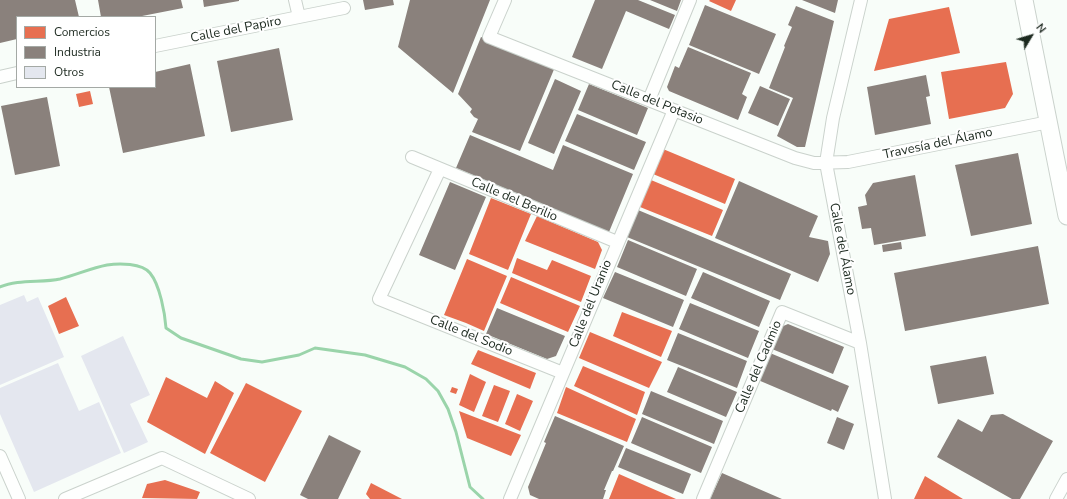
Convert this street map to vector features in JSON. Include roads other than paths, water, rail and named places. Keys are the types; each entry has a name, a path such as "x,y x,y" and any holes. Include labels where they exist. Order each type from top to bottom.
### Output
{"street":[{"name":"Calle del Papiro","path":"156,46 299,17 295,0"},
{"name":"Calle del Potasio","path":"505,0 489,37 795,158 814,164 826,163"},
{"path":"649,100 690,0"},
{"name":"Calle del Álamo","path":"861,0 833,118 826,163 860,343 885,499"},
{"path":"1024,0 1067,216"},
{"path":"299,17 344,8"},
{"path":"0,77 16,73"},
{"name":"Calle del Uranio","path":"510,499 617,242 674,110"},
{"name":"Travesía del Álamo","path":"826,163 848,162 1049,122"},
{"name":"Calle del Berilio","path":"412,157 617,242"},
{"name":"Calle del Sodio","path":"440,169 379,299 563,373"},
{"name":"Calle del Cadmio","path":"703,499 782,312 860,343"},
{"path":"0,456 19,499"},
{"path":"65,499 162,458 249,499"},
{"path":"1056,499 1067,479"}],"waterway":[{"path":"0,287 14,283 60,279 107,265 124,264 142,267 150,273 157,285 166,328 181,338 241,359 262,362 299,355 315,348 365,355 405,367 426,379 438,391 448,409 456,432 470,487 483,499"}]}
